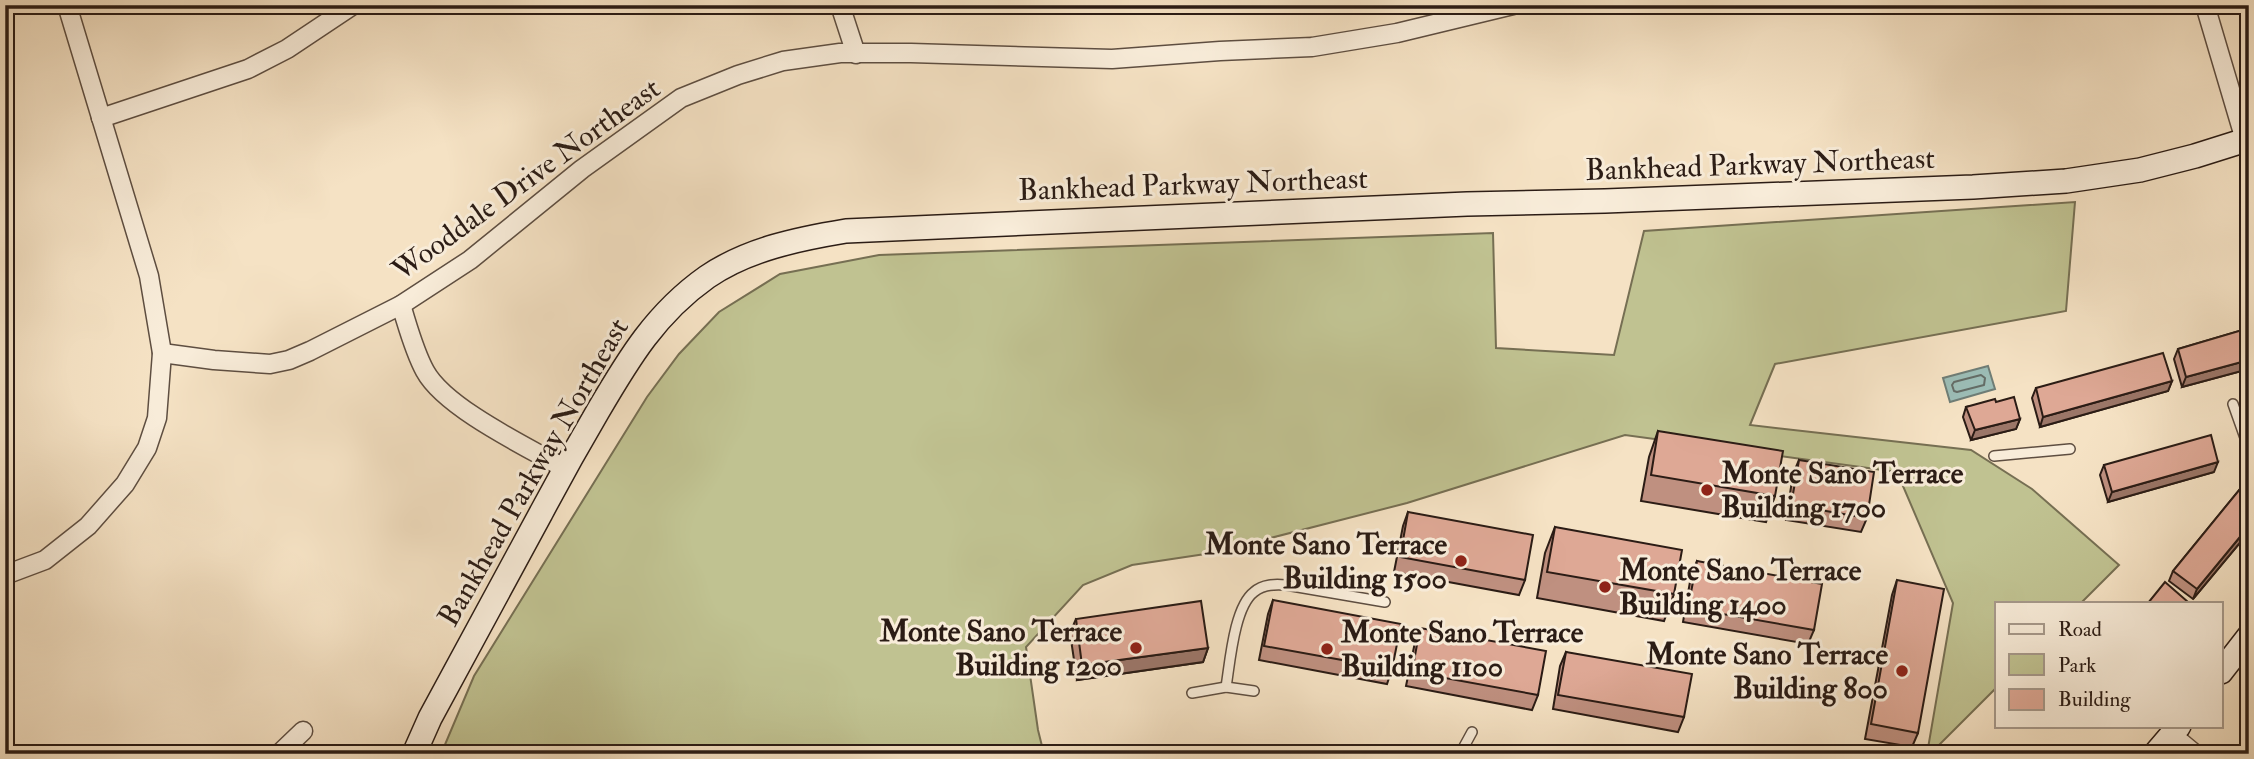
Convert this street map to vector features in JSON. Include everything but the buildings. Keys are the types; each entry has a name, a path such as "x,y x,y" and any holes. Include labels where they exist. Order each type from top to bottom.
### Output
{"street":[{"path":"5,575 45,560 88,526 125,484 147,448 157,418 162,353 149,276 67,5"},
{"path":"101,118 248,69 287,49 354,5"},
{"path":"840,5 856,54"},
{"name":"Wooddale Drive Northeast","path":"162,353 271,364 289,360 401,305 470,260 582,169 681,99 738,75 783,61 840,54 1112,59 1312,47 1397,33 1513,5"},
{"path":"2205,5 2247,139"},
{"name":"Bankhead Parkway Northeast","path":"414,754 430,718 564,468 631,355 678,300 708,276 766,249 801,238 846,231 1973,187 2066,181 2140,170 2247,139"},
{"path":"401,305 425,372 438,390 484,423 564,468"},
{"path":"2222,671 2249,636"},
{"path":"279,754 303,731"},
{"path":"2155,754 2175,731 2195,754"}],"lane":[{"path":"2233,404 2249,449"},
{"path":"1994,456 2070,449"},
{"path":"1226,687 1236,632 1243,608 1253,592 1270,584 1286,585 1385,602"},
{"path":"1192,693 1226,687 1254,691"},
{"path":"1460,754 1472,732"}],"green space":[{"path":"2075,202 2066,311 1775,364 1750,425 1971,450 2032,489 2119,565 2082,602 1995,602 1995,689 1930,754 1927,754 1953,603 1897,472 1625,435 1407,503 1212,553 1132,565 1083,585 1026,647 1044,754 441,754 474,676 647,397 679,354 719,312 780,274 879,255 1493,233 1496,348 1614,355 1644,231"}],"water":[{"path":"1988,366 1995,389 1950,402 1943,378"}],"place":[{"name":"Monte Sano Terrace Building 1700","path":"1707,490"},
{"name":"Monte Sano Terrace Building 1500","path":"1461,561"},
{"name":"Monte Sano Terrace Building 1400","path":"1605,587"},
{"name":"Monte Sano Terrace Building 1200","path":"1136,648"},
{"name":"Monte Sano Terrace Building 1100","path":"1327,649"},
{"name":"Monte Sano Terrace Building 800","path":"1902,671"}]}
